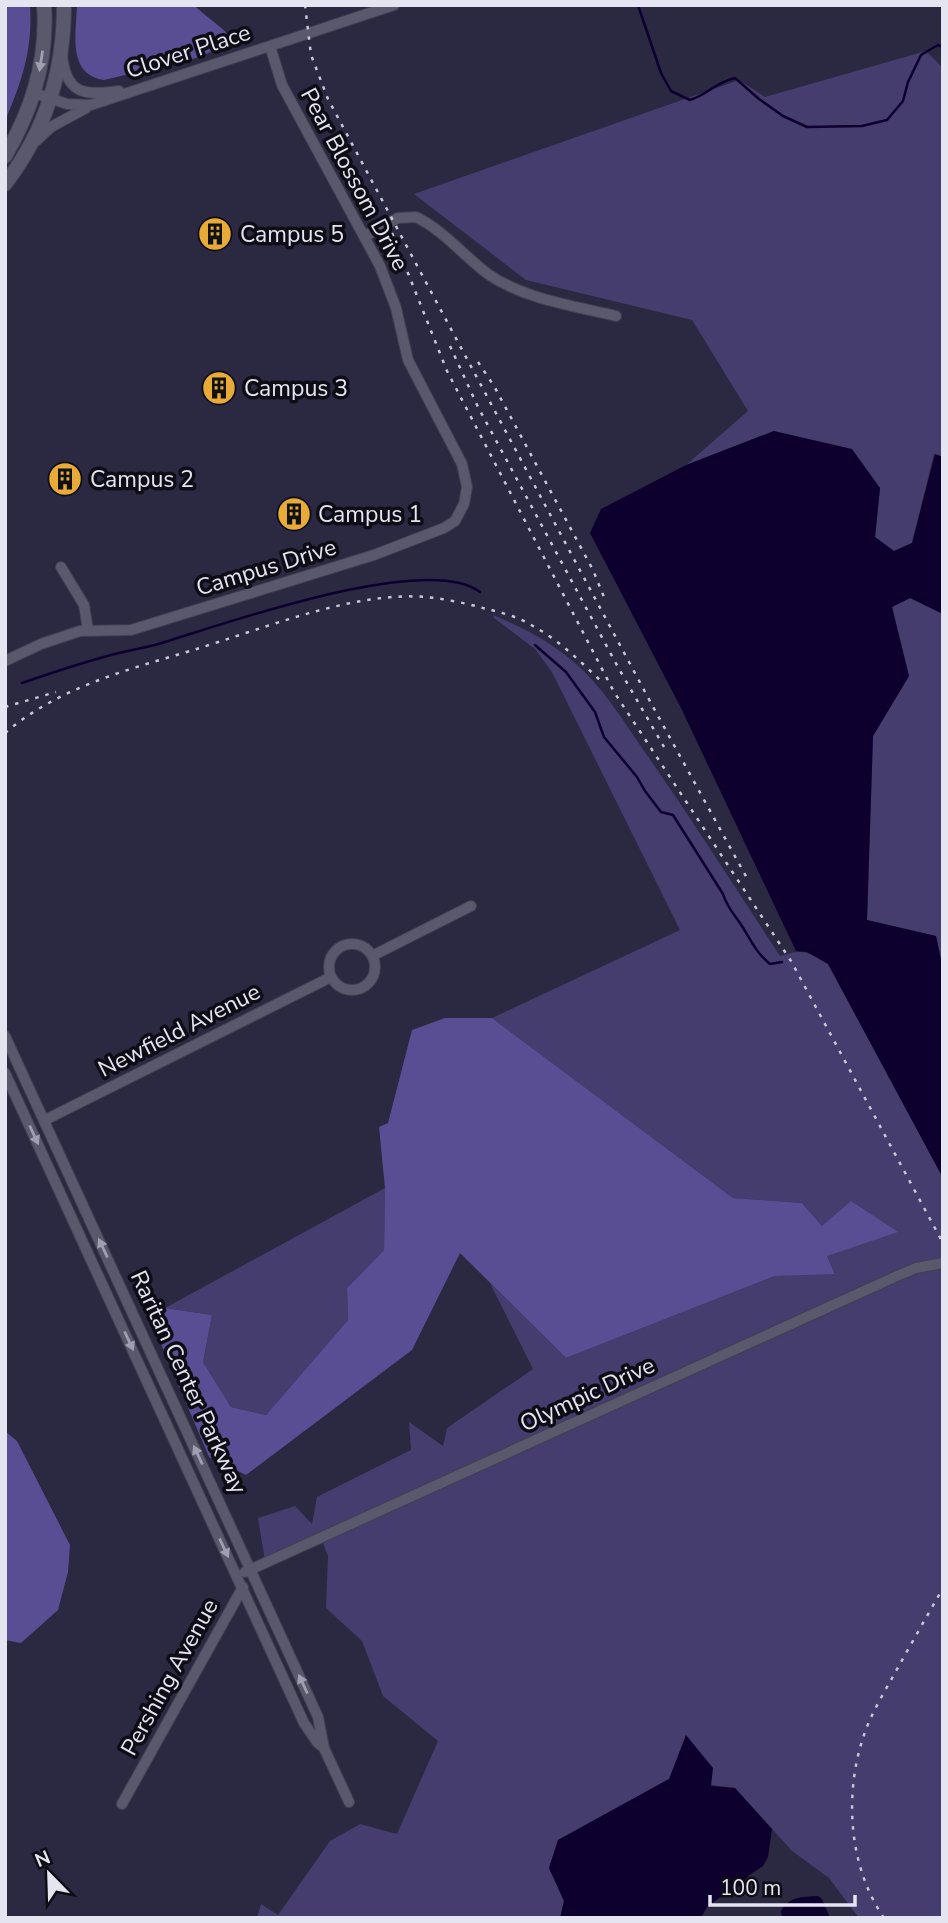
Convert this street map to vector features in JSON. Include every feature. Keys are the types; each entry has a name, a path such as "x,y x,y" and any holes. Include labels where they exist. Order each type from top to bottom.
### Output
{"street":[{"path":"5,156 22,125 34,93 44,35 44,5"},
{"path":"28,152 51,99 62,50 64,5"},
{"name":"Clover Place","path":"34,93 79,106 103,101 394,5"},
{"name":"Pear Blossom Drive","path":"270,46 282,85 380,266 396,308 410,365 464,469 467,481 466,498 462,510 452,523"},
{"path":"62,50 68,79 82,92 104,93 152,85"},
{"path":"5,184 36,140 51,127 103,101"},
{"path":"365,236 398,218 416,217 489,274 508,285 616,316"},
{"name":"Campus Drive","path":"5,661 41,644 88,630 131,630 374,555 452,523"},
{"path":"61,567 84,605 88,630"},
{"path":"372,956 471,906"},
{"path":"360,945 372,956 375,967 373,976 361,988 345,988 331,977 330,960 342,946 360,945"},
{"name":"Newfield Avenue","path":"45,1120 331,977"},
{"name":"Raritan Center Parkway","path":"5,1036 318,1717 324,1748 349,1802"},
{"name":"Raritan Center Parkway","path":"5,1073 304,1723 324,1748"},
{"name":"Olympic Drive","path":"236,1575 897,1276 916,1268 943,1263"},
{"name":"Pershing Avenue","path":"122,1804 251,1570"}],"shaded area":[{"path":"5,5 943,5 943,1918 5,1918"},
{"path":"5,5 30,5 30,36 25,64 5,121"},
{"path":"77,5 194,5 226,33 228,42 196,58 104,80 84,70 79,61 75,40"},
{"path":"926,51 943,68 943,457 934,454 912,543 894,551 875,537 880,488 774,431 686,465 748,411 692,320 526,280 414,194 739,80 765,97"},
{"path":"774,431 852,449 880,488 875,537 894,551 912,543 935,454 943,457 943,614 910,598 892,607 909,676 873,736 867,920 936,936 943,969 943,1178 828,964 807,952 796,951 681,708 590,533 601,509 686,465"},
{"path":"910,598 943,614 943,969 936,936 867,920 873,736 909,676 892,607"},
{"path":"493,615 556,648 596,684 664,780 780,956 794,952 805,953 828,964 943,1178 943,1918 859,1918 829,1878 792,1851 735,1788 669,1779 558,1840 549,1868 564,1901 560,1918 257,1918 261,1904 278,1915 330,1841 360,1824 397,1834 438,1741 383,1696 362,1641 326,1608 328,1556 323,1543 266,1567 258,1518 295,1506 312,1524 317,1497 411,1450 409,1422 443,1446 447,1428 533,1369 490,1283 566,1358 775,1276 835,1273 827,1256 822,1226 802,1203 733,1198 492,1018 680,930 552,672 535,649"},
{"path":"445,1018 492,1018 733,1198 802,1203 822,1226 851,1201 898,1232 827,1256 835,1274 775,1276 566,1358 460,1253 412,1350 246,1475 209,1457 156,1332 165,1308 212,1315 203,1362 231,1407 266,1415 348,1320 347,1288 384,1250 385,1188 379,1127 388,1123 412,1030"},
{"path":"385,1188 384,1250 347,1288 348,1320 266,1415 231,1407 203,1362 212,1315 165,1308"},
{"path":"5,1431 17,1441 70,1545 68,1572 58,1610 21,1643 5,1640"},
{"path":"686,1735 713,1768 711,1786 735,1788 772,1829 768,1857 763,1866 748,1876 740,1886 707,1907 701,1918 560,1918 564,1901 549,1868 558,1840 669,1779"},
{"path":"818,1896 830,1918 782,1918 781,1911 792,1900"}],"waterway":[{"path":"638,5 661,73 671,91 690,100 735,78 783,116 807,127 862,126 887,120 903,101 908,82 921,55 938,45 943,47"},
{"path":"22,683 82,663 155,645 272,609 370,586 415,580 453,582 480,592"},
{"path":"535,645 566,672 595,712 604,737 661,812 673,815 760,955 770,964 782,962"}],"railway":[{"path":"305,5 311,55 328,99 748,880"},
{"path":"392,233 447,371 614,692 791,961 943,1243"},
{"path":"450,346 478,407 664,747"},
{"path":"478,362 494,386 593,570 606,602"},
{"path":"5,733 48,703 119,673 308,613 369,600 398,597 455,601 522,620 561,645 603,683"},
{"path":"5,707 56,692"},
{"path":"884,1918 863,1877 853,1831 853,1783 857,1760 873,1712 943,1588"}],"place":[{"name":"Campus 5","path":"215,234"},
{"name":"Campus 3","path":"219,388"},
{"name":"Campus 2","path":"65,479"},
{"name":"Campus 1","path":"294,514"}]}
